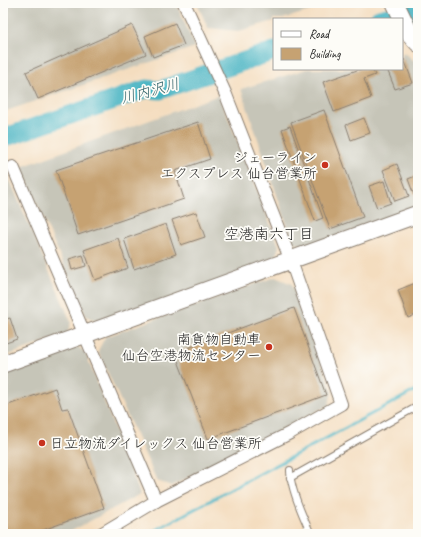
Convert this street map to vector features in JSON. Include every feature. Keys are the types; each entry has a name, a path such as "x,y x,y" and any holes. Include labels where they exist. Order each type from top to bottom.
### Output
{"street":[{"path":"101,534 156,501 290,433 341,404 291,261 226,95 184,3"},
{"path":"395,3 414,38"},
{"path":"13,167 156,501"},
{"path":"3,364 418,214"}],"lane":[{"path":"290,478 418,406"},
{"path":"290,470 290,478 311,534"}],"shaded area":[{"path":"3,3 176,3 195,47 3,112"},
{"path":"197,3 338,3 286,18 273,18 273,21 239,31 208,28"},
{"path":"403,53 405,53 418,64 418,208 307,247 293,242 241,89 304,70 403,70"},
{"path":"219,95 279,246 274,262 101,323 86,316 21,167"},
{"path":"5,169 71,322 67,334 3,357 3,170"},
{"path":"275,277 292,284 332,391 329,405 172,486 157,481 98,351 105,337"},
{"path":"70,346 78,347 85,352 140,494 66,534 3,534 3,371"}],"building":[{"path":"175,23 184,45 153,57 145,36"},
{"path":"132,25 146,54 38,99 26,72"},
{"path":"403,60 413,83 395,89 387,70 403,70"},
{"path":"357,70 372,70 375,75 364,79 371,98 334,112 323,82"},
{"path":"324,110 363,217 330,229 291,122"},
{"path":"364,118 370,133 351,140 346,125"},
{"path":"198,122 210,159 175,171 184,199 78,235 56,170"},
{"path":"290,126 323,218 315,221 282,129"},
{"path":"397,164 409,196 395,201 383,170"},
{"path":"418,175 418,194 414,195 408,179"},
{"path":"384,181 391,203 377,208 369,186"},
{"path":"196,212 205,237 181,245 172,220"},
{"path":"166,224 176,254 134,269 124,239"},
{"path":"118,238 128,268 95,280 84,250"},
{"path":"83,255 86,266 72,270 69,259"},
{"path":"418,282 418,314 408,318 398,290"},
{"path":"294,308 326,395 208,439 175,353"},
{"path":"10,318 17,339 6,343 3,333 3,320"},
{"path":"55,388 62,409 68,408 104,508 32,534 3,534 3,407"}],"waterway":[{"name":"川内沢川","path":"383,18 418,10"},
{"name":"川内沢川","path":"3,138 146,89 160,90 273,51"},
{"path":"148,534 418,389"}],"place":[{"name":"ジェーライン エクスプレス 仙台営業所","path":"325,165"},
{"name":"南貨物自動車 仙台空港物流センター","path":"269,347"},
{"name":"日立物流ダイレックス 仙台営業所","path":"42,443"}],"district":[{"name":"空港南六丁目","path":"269,234"}]}
